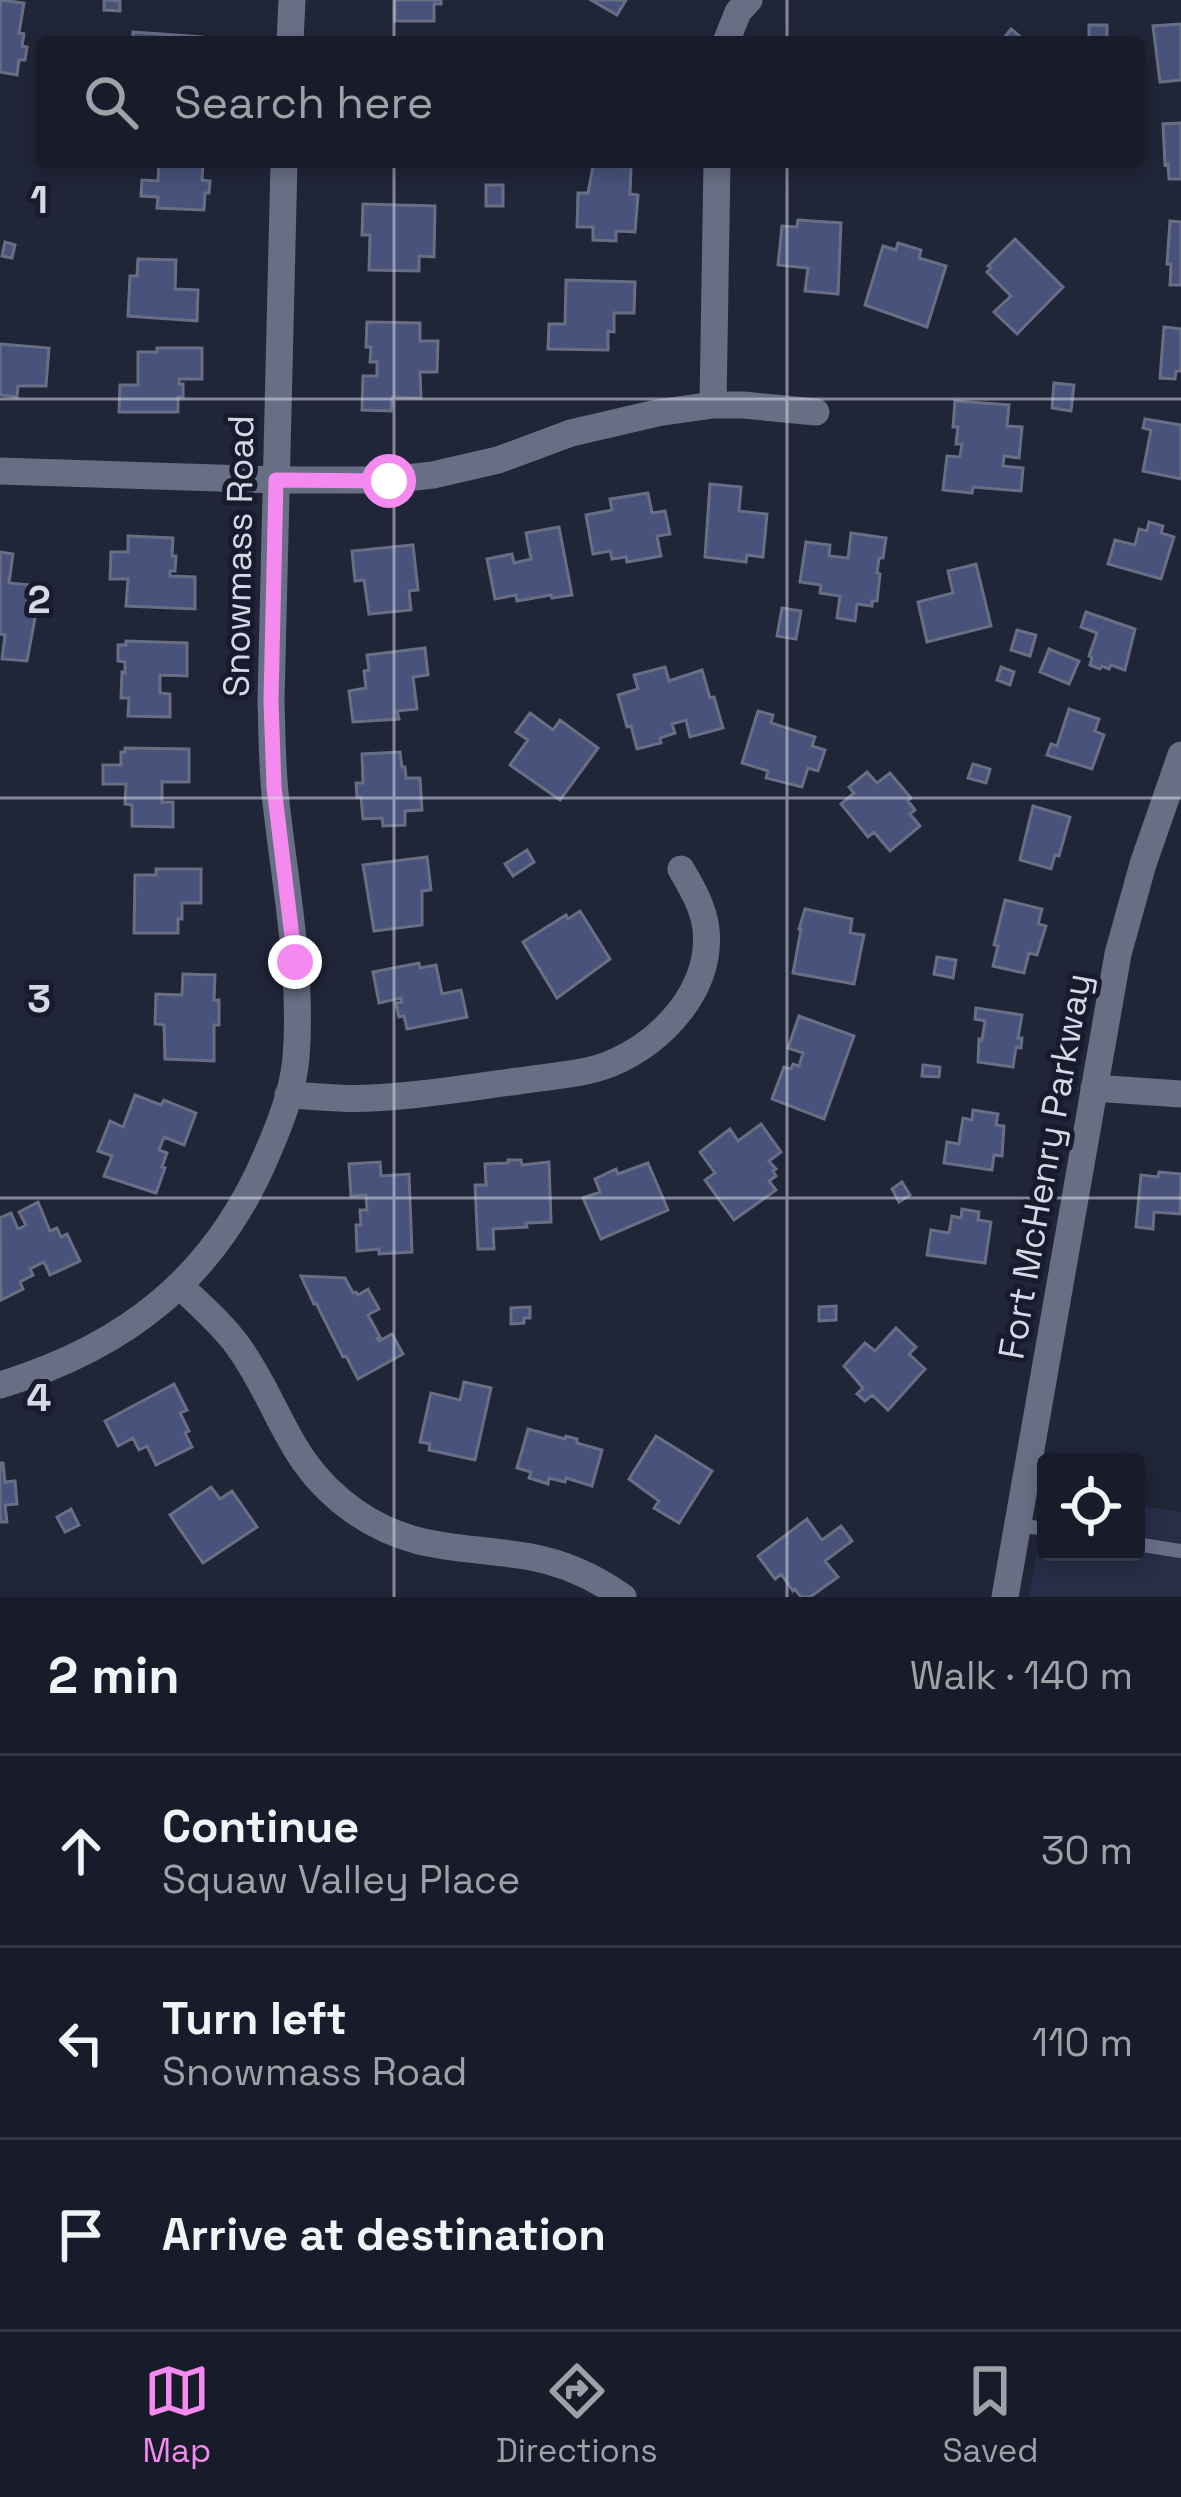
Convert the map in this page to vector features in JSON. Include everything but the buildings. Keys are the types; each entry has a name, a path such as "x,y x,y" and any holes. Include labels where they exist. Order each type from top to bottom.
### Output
{"street":[{"path":"290,36 292,0"},
{"path":"729,36 738,12 749,0"},
{"name":"Snowmass Road","path":"0,1385 62,1364 123,1332 180,1286 220,1240 258,1176 288,1095 295,1063 295,962 274,787 271,701 284,168"},
{"path":"713,405 717,168"},
{"path":"0,471 389,481 498,460 571,433 657,412 713,405 816,412"},
{"name":"Fort McHenry Parkway","path":"1005,1597 1118,954 1181,755"},
{"path":"288,1095 369,1099 467,1088 587,1071 631,1053 662,1031 685,1005 699,979 706,932 698,898 681,869"},
{"path":"1094,1088 1181,1094"},
{"path":"180,1286 238,1347 262,1384 292,1448 311,1473 355,1512 434,1547 532,1557 565,1566 623,1597"}],"lane":[{"path":"1017,1525 1037,1528"},
{"path":"1145,1545 1181,1551"}],"shaded area":[{"path":"1145,1506 1181,1512 1181,1597 1029,1597 1037,1552 1037,1561 1145,1561"}],"route":[{"path":"295,962 274,787 276,480 389,481"}]}
